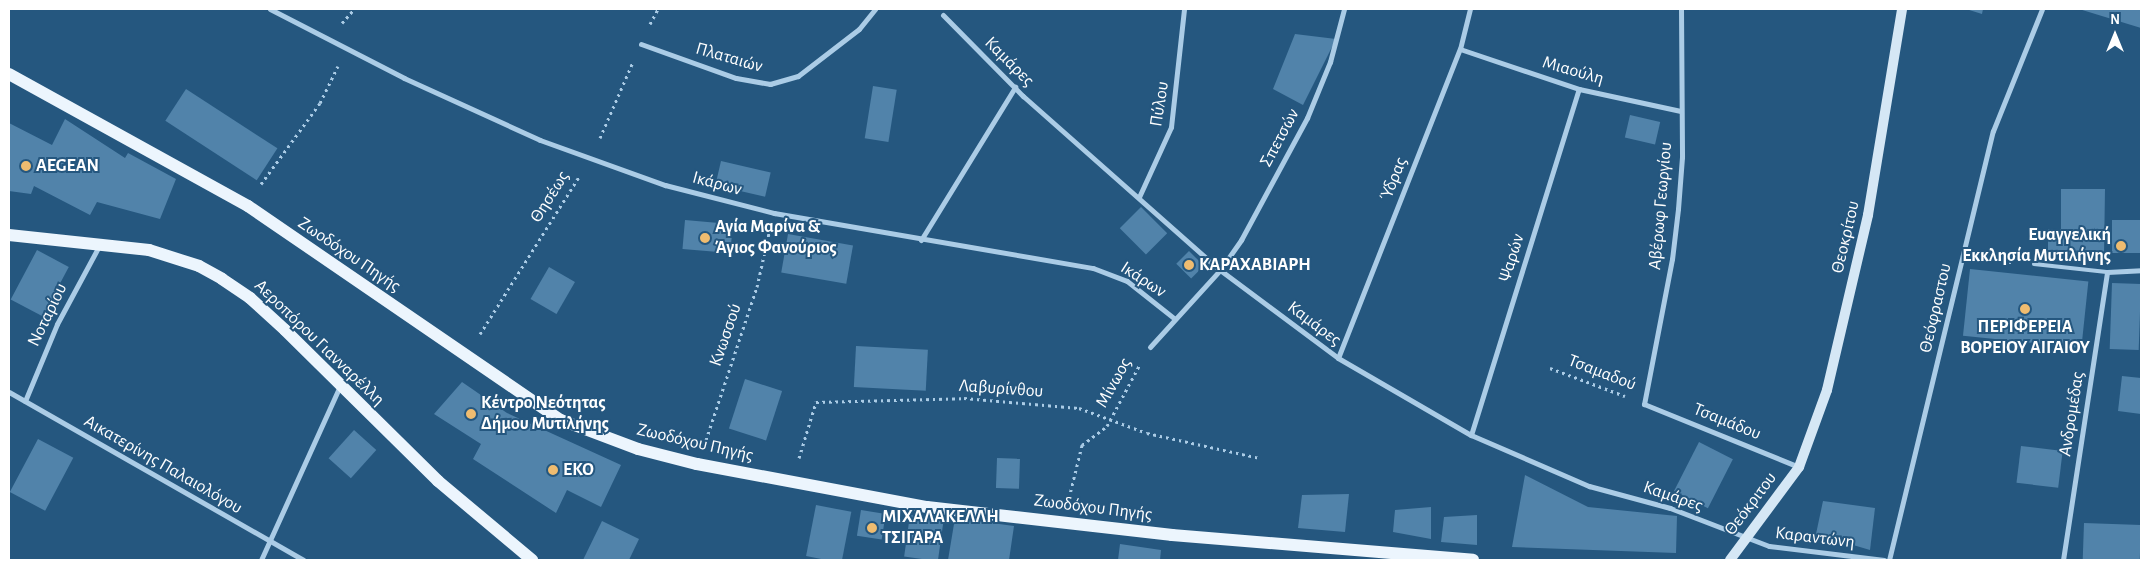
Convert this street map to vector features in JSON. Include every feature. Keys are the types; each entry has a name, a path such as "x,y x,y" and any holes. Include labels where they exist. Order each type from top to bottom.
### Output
{"main road":[{"name":"Ζωοδόχου Πηγής","path":"9,74 248,206 561,420 638,449 698,464 927,507 1063,523 1473,560"},
{"name":"Αεροπόρου Γιανναρέλλη","path":"9,235 101,243 174,257 222,279 250,298 278,323 438,481 529,559"}],"street":[{"name":"Ικάρων","path":"270,9 346,48 540,140 665,184 774,213 921,240 1093,268 1127,281 1175,319"},
{"name":"Πλαταιών","path":"641,44 736,78 770,84 798,76 858,29 875,9"},
{"name":"Πύλου","path":"1139,197 1171,127 1184,9"},
{"name":"Σπετσών","path":"1220,270 1241,240 1307,118 1330,62 1344,9"},
{"name":"Ύδρας","path":"1338,358 1460,50 1470,9"},
{"name":"Αβέρωφ Γεωργίου","path":"1644,404 1672,259 1682,157 1681,9"},
{"name":"Θεοκρίτου","path":"1799,467 1827,390 1868,215 1902,9"},
{"name":"Θεόφραστου","path":"1889,560 1961,256 1993,131 2042,9"},
{"name":"Καμάρες","path":"943,15 1014,87 1220,270 1338,358 1471,434 1589,486 1670,508 1743,539"},
{"name":"Μιαούλη","path":"1460,50 1579,89 1681,110"},
{"path":"921,240 1014,87"},
{"name":"Ψαρών","path":"1471,434 1579,89"},
{"name":"Νοταρίου","path":"25,401 57,324 101,243"},
{"name":"Μίνωος","path":"1150,347 1220,270"},
{"path":"2107,272 2141,270"},
{"name":"Ανδρομέδας","path":"2063,560 2107,272"},
{"path":"261,560 340,386"},
{"name":"Αικατερίνης Παλαιολόγου","path":"9,392 269,542 304,560"},
{"name":"Τσαμάδου","path":"1644,404 1799,467"},
{"name":"Θεόκριτου","path":"1730,560 1743,539 1799,467"},
{"name":"Καραντώνη","path":"1743,539 1784,549 1884,560"}],"lane":[{"path":"2034,264 2107,272"}],"path":[{"name":"Θησέως","path":"466,356 592,157 641,44"},
{"path":"248,206 286,146 320,103 346,48"},
{"name":"Κνωσσού","path":"698,464 757,287 774,213"},
{"path":"1961,256 2034,264"},
{"name":"Μίνωος","path":"1063,523 1082,445 1110,420 1150,347"},
{"name":"Τσαμαδού","path":"1550,368 1644,404"},
{"name":"Λαβυρίνθου","path":"792,482 816,402 964,398 1079,408 1147,433 1260,458"}],"building":[{"path":"1966,9 1983,9 1982,14"},
{"path":"2079,9 2141,9 2141,28"},
{"path":"1295,34 1336,39 1303,105 1273,89"},
{"path":"873,86 897,90 888,142 865,138"},
{"path":"186,89 277,148 257,180 165,121"},
{"path":"1630,115 1660,122 1655,144 1625,137"},
{"path":"65,119 125,158 128,153 176,179 160,219 97,202 90,215 34,186 31,194 9,191 9,123 52,145"},
{"path":"721,161 771,172 765,197 715,185"},
{"path":"2061,189 2105,189 2104,256 2048,258 2048,229 2061,229"},
{"path":"1141,207 1167,233 1146,254 1120,228"},
{"path":"685,220 733,224 730,253 682,249"},
{"path":"2112,220 2141,220 2141,253 2112,253"},
{"path":"788,234 853,245 846,284 781,272"},
{"path":"37,250 69,267 42,316 11,299"},
{"name":"ΚΑΡΑΧΑΒΙΑΡΗ","path":"1189,251 1204,266 1191,279 1176,264"},
{"path":"549,267 575,282 556,314 530,299"},
{"name":"ΠΕΡΙΦΕΡΕΙΑ ΒΟΡΕΙΟΥ ΑΙΓΑΙΟΥ","path":"1970,269 2088,281 2081,348 1963,336"},
{"path":"2112,283 2141,284 2139,350 2110,349"},
{"path":"856,346 928,350 926,391 854,387"},
{"path":"2122,376 2141,378 2141,414 2118,411"},
{"path":"745,379 782,391 766,441 729,428"},
{"path":"462,382 507,413 621,465 601,507 567,490 556,513 473,459 481,444 434,414"},
{"path":"354,430 376,450 351,478 329,458"},
{"path":"38,439 73,458 45,511 10,492"},
{"path":"1699,442 1733,459 1708,508 1674,491"},
{"path":"2021,446 2063,451 2058,488 2016,483"},
{"path":"997,458 1020,459 1019,489 996,488"},
{"path":"1525,475 1588,507 1677,516 1676,553 1512,547"},
{"path":"1349,494 1345,532 1298,528 1302,495"},
{"path":"1823,501 1875,508 1870,550 1816,534"},
{"path":"816,505 851,512 842,560 826,560 806,556"},
{"path":"1431,507 1431,539 1393,532 1395,510"},
{"path":"861,510 886,514 882,540 857,536"},
{"path":"910,515 944,520 938,560 904,557"},
{"path":"1477,515 1477,545 1441,542 1444,517"},
{"path":"955,518 1014,526 1009,560 948,560"},
{"path":"602,521 639,539 629,560 583,560"},
{"path":"2084,523 2141,525 2140,560 2083,560"},
{"path":"1120,544 1161,550 1160,560 1118,560"}],"place":[{"name":"AEGEAN","path":"26,166"},
{"name":"Αγία Μαρίνα & Άγιος Φανούριος","path":"705,238"},
{"name":"Ευαγγελική Εκκλησία Μυτιλήνης","path":"2121,246"},
{"name":"ΚΑΡΑΧΑΒΙΑΡΗ","path":"1189,265"},
{"name":"ΠΕΡΙΦΕΡΕΙΑ ΒΟΡΕΙΟΥ ΑΙΓΑΙΟΥ","path":"2025,309"},
{"name":"Κέντρο Νεότητας Δήμου Μυτιλήνης","path":"471,414"},
{"name":"EKO","path":"553,470"},
{"name":"ΜΙΧΑΛΑΚΕΛΛΗ ΤΣΙΓΑΡΑ","path":"872,528"}]}
